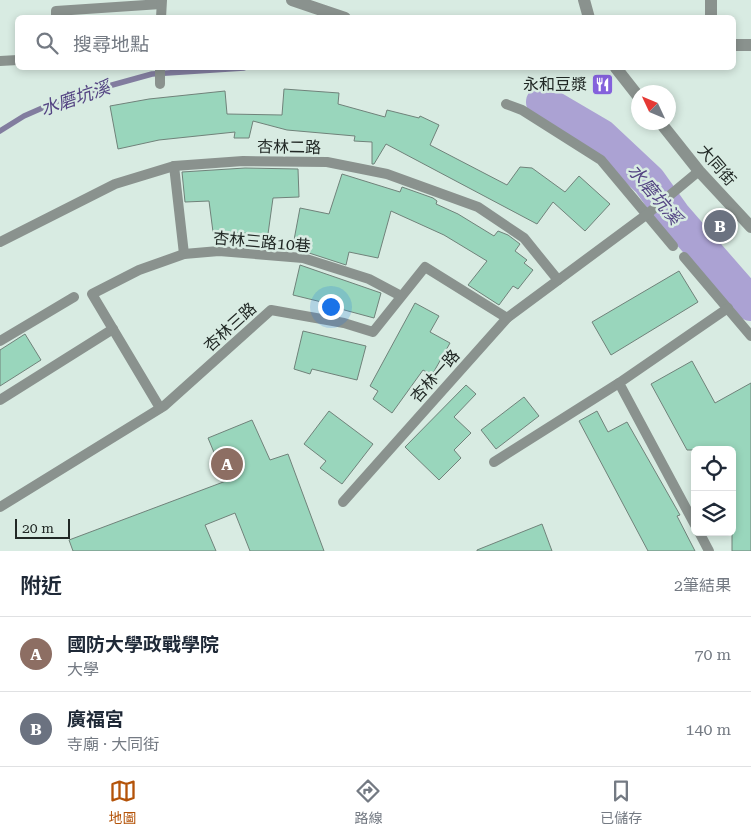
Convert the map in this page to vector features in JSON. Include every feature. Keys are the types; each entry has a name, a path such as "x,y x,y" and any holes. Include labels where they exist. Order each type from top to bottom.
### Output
{"street":[{"path":"292,0 336,15"},
{"path":"584,0 589,15"},
{"path":"711,0 711,15"},
{"path":"736,45 751,46"},
{"path":"618,70 631,87"},
{"name":"大同街","path":"666,130 699,171 750,225"}],"lane":[{"path":"56,15 56,11 162,2 161,15"},
{"path":"0,61 15,60"},
{"path":"160,70 160,84"},
{"path":"506,104 522,110 601,160 673,246"},
{"name":"杏林二路","path":"1,239 116,184 174,166 243,161 327,162 387,174 478,207 524,238 558,280"},
{"path":"174,166 184,254"},
{"name":"杏林一路","path":"343,502 506,318 646,215 699,171"},
{"name":"杏林三路10巷","path":"114,329 92,294 139,270 184,254 219,251 303,258 369,279 402,296"},
{"path":"684,257 751,336"},
{"name":"杏林三路","path":"2,503 160,408 271,310 344,323 373,332 425,267 506,318"},
{"path":"0,342 74,298"},
{"path":"494,462 619,383 728,308"},
{"path":"0,400 114,329 160,408"},
{"path":"619,383 691,518"},
{"path":"700,536 708,551"}],"building":[{"path":"284,89 339,93 338,104 385,117 387,110 419,118 420,116 439,125 430,145 507,185 520,167 532,168 565,192 579,176 610,204 585,231 553,202 537,224 386,144 374,164 372,164 372,142 354,141 355,136 287,130 253,121 249,138 234,138 235,132 159,140 118,149 110,106 149,99 225,91 227,114 282,115"},
{"path":"245,168 298,169 299,197 273,198 268,234 213,232 209,201 185,202 182,172"},
{"path":"342,174 400,192 402,187 433,198 437,201 436,204 458,214 494,236 498,231 508,235 520,244 515,251 527,260 524,263 533,270 518,289 513,286 499,305 468,285 487,261 444,235 391,211 378,258 349,252 346,265 303,251 305,242 294,240 300,208 329,214"},
{"path":"300,265 381,293 374,318 337,308 338,306 293,295"},
{"path":"679,271 698,302 611,355 592,322"},
{"path":"415,303 439,316 430,332 450,343 432,375 423,370 392,413 373,399 378,391 370,386"},
{"path":"303,331 366,346 357,380 312,369 310,374 294,369"},
{"path":"25,334 41,360 0,386 0,350"},
{"path":"692,361 715,403 751,383 751,551 732,551 732,536 736,536 736,446 691,446 691,450 687,450 651,384"},
{"path":"466,385 476,394 454,417 471,433 454,450 461,458 439,480 405,447"},
{"path":"524,397 539,416 496,449 481,430"},
{"path":"329,411 373,444 342,484 320,468 326,461 304,444"},
{"path":"597,411 608,432 627,422 680,515 677,516 695,551 648,551 579,421"},
{"path":"252,420 270,460 288,454 324,551 250,551 235,513 205,525 216,551 73,551 69,540 226,481 208,438"},
{"path":"542,524 552,551 477,551 477,550"}],"waterway":[{"name":"水磨坑溪","path":"0,131 24,116 65,98 152,74 213,70"},
{"name":"水磨坑溪","path":"543,102 601,136 649,181 674,216 751,304"}],"place":[{"name":"永和豆漿","path":"603,84"},
{"name":"廣福宮","path":"720,226"},
{"name":"國防大學政戰學院","path":"227,464"}]}
